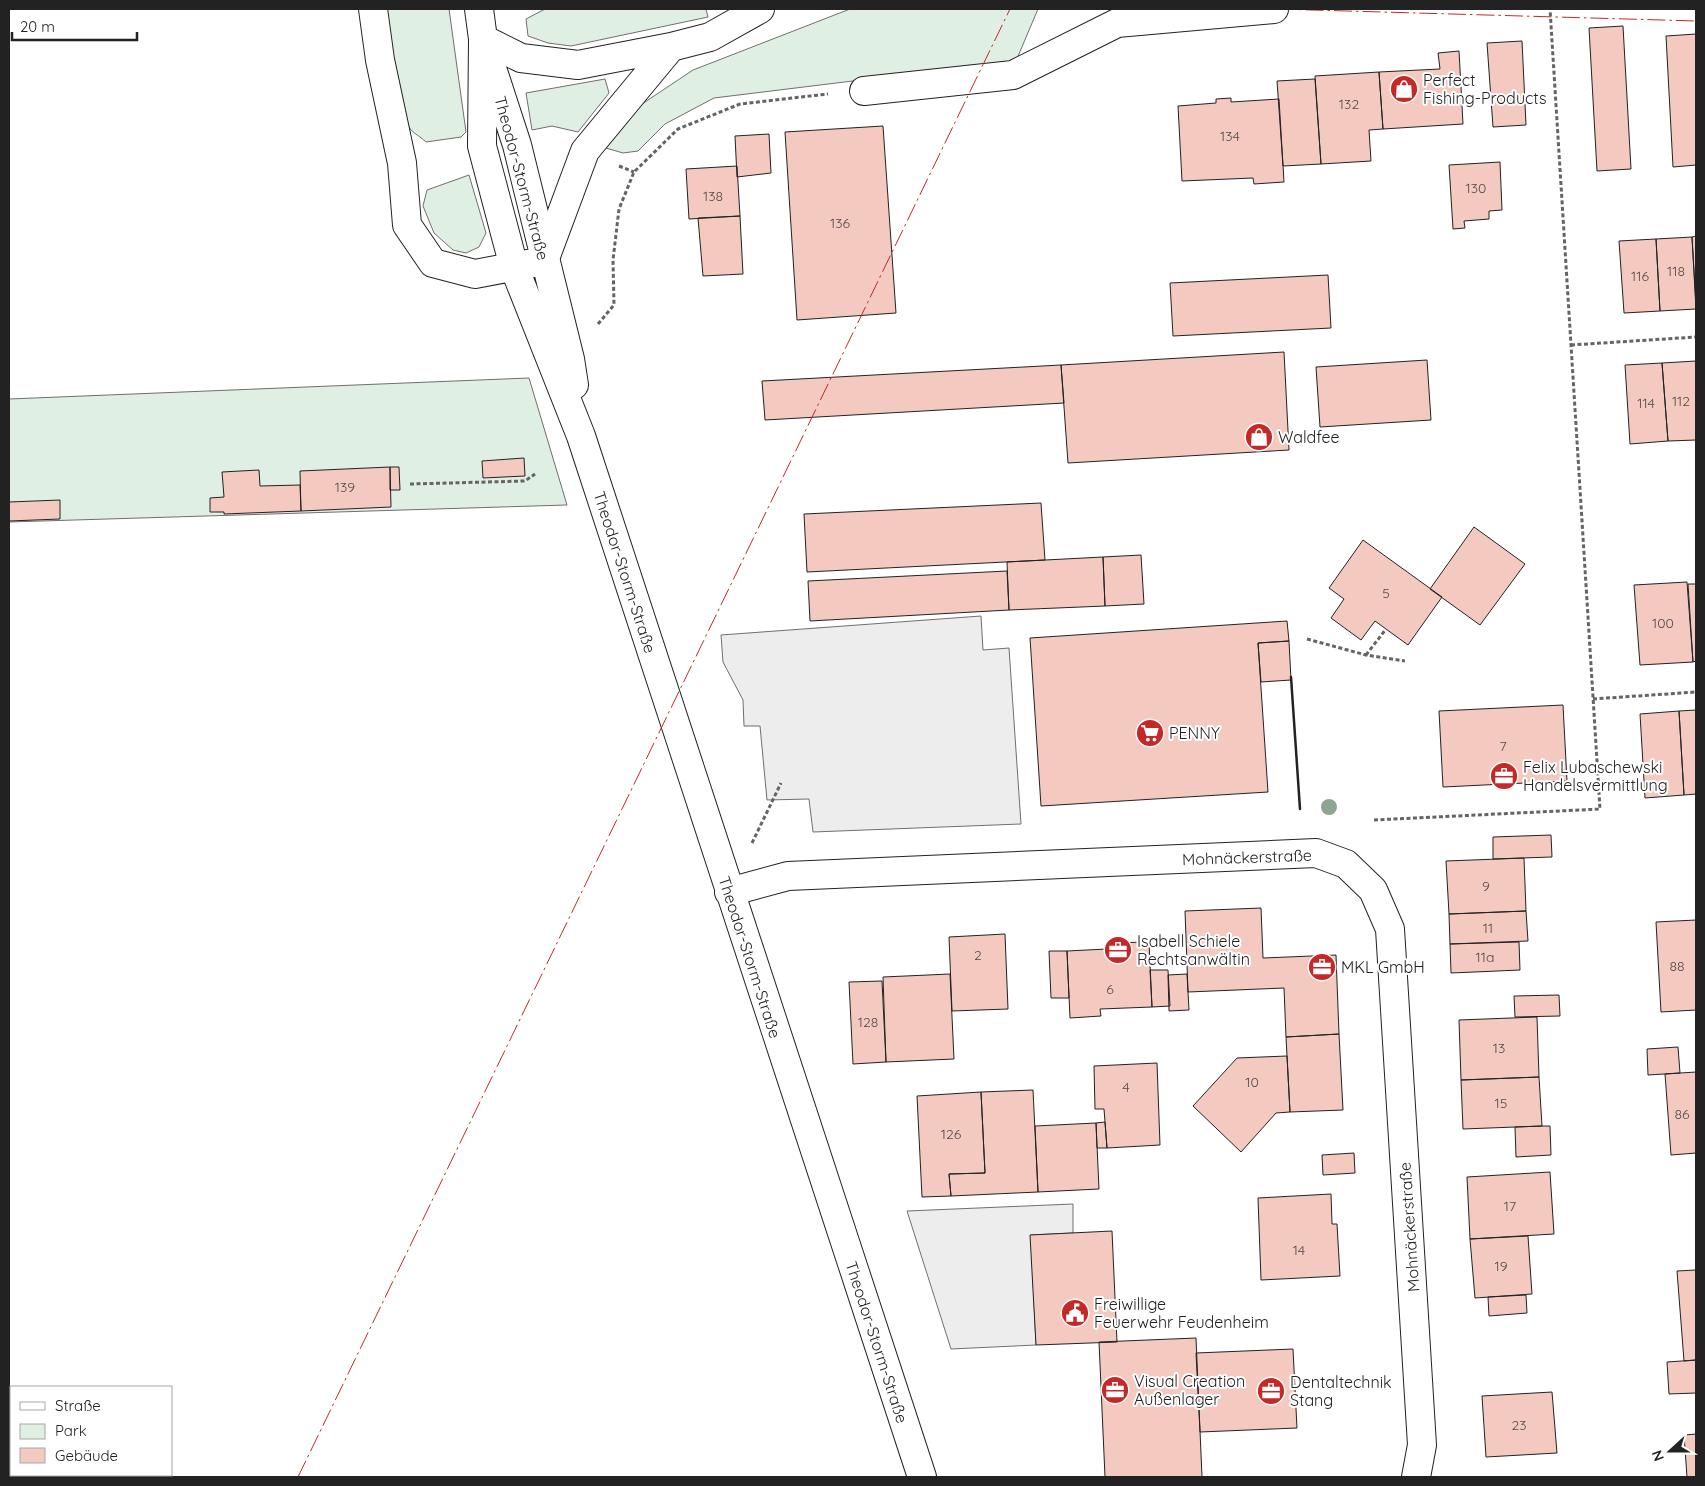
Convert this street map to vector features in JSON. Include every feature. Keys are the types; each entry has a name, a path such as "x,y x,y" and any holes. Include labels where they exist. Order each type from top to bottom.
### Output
{"street":[{"name":"Theodor-Storm-Straße","path":"373,9 380,60 402,163 407,224 433,264 475,274 514,267"},
{"name":"Theodor-Storm-Straße","path":"479,9 483,39 482,146 514,267 581,436 922,1477"},
{"path":"483,39 521,58 578,64 671,48 710,37 760,9"},
{"path":"864,91 1012,75 1117,23 1274,9"},
{"name":"Theodor-Storm-Straße","path":"483,39 517,145 544,261 570,359 581,436"},
{"path":"514,267 544,261 585,151 671,48"},
{"name":"Mohnäckerstraße","path":"729,892 788,876 1316,853 1346,864 1373,890 1390,929 1422,1445 1416,1477"}],"path":[{"path":"1374,820 1600,809 1550,9"},
{"path":"570,359 614,304 613,260 619,209 634,172 678,129 740,104 864,91"},
{"path":"1571,345 1696,337"},
{"path":"410,484 524,481 535,474"},
{"path":"1366,654 1386,628"},
{"path":"1307,639 1366,654 1405,661"},
{"path":"1593,699 1696,692"},
{"path":"729,892 781,783"}],"green space":[{"path":"387,9 449,9 466,132 461,137 426,142 411,130 405,120 393,72"},
{"path":"545,9 706,9 708,17 571,46 548,43 528,36 526,19"},
{"path":"850,9 1038,9 1016,61 714,98 665,124 638,151 623,153 606,148 642,104 693,70"},
{"path":"605,79 609,93 578,132 552,126 532,130 526,93"},
{"path":"469,175 486,233 479,247 466,253 453,250 434,233 423,206 427,190"},
{"path":"529,378 567,505 9,522 9,399"}],"shaded area":[{"path":"981,616 983,650 1009,648 1021,824 813,832 809,799 767,800 760,726 744,726 743,700 723,662 721,635"},
{"path":"1073,1204 1073,1233 1031,1235 1036,1345 951,1349 907,1211"}],"building":[{"path":"1623,26 1631,169 1597,171 1589,28"},
{"path":"1696,34 1696,165 1673,167 1666,36"},
{"path":"1522,41 1526,125 1493,127 1487,43"},
{"path":"1459,51 1463,124 1383,129 1379,72 1440,69 1438,53"},
{"path":"1379,72 1383,129 1369,130 1371,161 1321,164 1315,76"},
{"path":"1315,79 1321,164 1283,166 1277,81"},
{"path":"1231,98 1231,102 1279,99 1284,182 1254,184 1253,178 1182,181 1178,106 1216,103 1216,99"},
{"path":"883,126 896,313 797,320 785,132"},
{"path":"769,134 771,173 737,177 735,136"},
{"path":"1500,162 1502,210 1489,211 1489,219 1464,221 1465,228 1453,229 1449,165"},
{"path":"737,166 740,216 689,219 686,169"},
{"path":"740,216 743,274 703,276 698,218"},
{"path":"1696,236 1696,304 1692,237"},
{"path":"1692,237 1696,309 1660,311 1656,239"},
{"path":"1656,239 1660,311 1624,313 1619,241"},
{"path":"1328,275 1331,328 1173,336 1170,283"},
{"path":"1284,352 1289,450 1068,463 1061,365"},
{"path":"1427,360 1431,420 1320,427 1316,367"},
{"path":"1696,361 1696,440 1668,441 1662,363"},
{"path":"1662,363 1668,441 1630,444 1625,365"},
{"path":"1061,365 1064,403 765,420 762,381"},
{"path":"524,458 525,476 483,478 482,461"},
{"path":"390,467 391,507 301,511 300,471"},
{"path":"390,467 399,467 400,490 390,490"},
{"path":"259,470 260,486 300,485 301,511 224,514 224,512 210,512 210,498 224,497 222,472"},
{"path":"60,500 60,519 9,521 9,502"},
{"path":"1041,503 1045,560 807,572 804,514"},
{"path":"1474,527 1525,564 1480,625 1430,589"},
{"path":"1363,540 1442,597 1408,645 1375,621 1361,640 1331,618 1344,599 1329,588"},
{"path":"1141,555 1144,604 1105,606 1103,557"},
{"path":"1103,557 1105,606 1009,610 1007,562"},
{"path":"1007,571 1009,610 810,621 808,581"},
{"path":"1687,582 1693,662 1640,665 1634,585"},
{"path":"1688,584 1696,584 1696,661 1693,662"},
{"name":"PENNY","path":"1287,621 1289,641 1258,643 1268,792 1041,806 1030,638"},
{"path":"1289,641 1291,680 1261,682 1258,643"},
{"path":"1563,705 1567,781 1443,787 1439,711"},
{"path":"1696,710 1696,794 1684,795 1679,711"},
{"path":"1679,711 1684,795 1645,798 1640,714"},
{"path":"1551,835 1552,857 1493,859 1493,837"},
{"path":"1524,858 1526,911 1449,914 1446,861"},
{"path":"1261,908 1263,958 1336,955 1339,1034 1286,1037 1284,988 1188,992 1185,911"},
{"path":"1526,911 1528,941 1450,944 1449,914"},
{"path":"1696,920 1696,1010 1661,1012 1656,922"},
{"path":"1005,934 1008,1009 952,1011 949,937"},
{"path":"1149,942 1152,1007 1100,1009 1101,1016 1070,1018 1067,951 1107,949 1106,943"},
{"path":"1519,942 1520,970 1451,973 1450,944"},
{"path":"1049,951 1067,951 1069,998 1051,998"},
{"path":"1150,970 1168,970 1170,1006 1152,1007"},
{"path":"950,974 954,1059 886,1062 883,977"},
{"path":"1187,974 1189,1010 1169,1011 1168,975"},
{"path":"882,981 886,1062 853,1064 849,982"},
{"path":"1559,995 1560,1016 1515,1017 1514,996"},
{"path":"1537,1017 1539,1077 1461,1080 1459,1020"},
{"path":"1339,1034 1343,1110 1290,1112 1286,1037"},
{"path":"1678,1047 1680,1073 1648,1075 1647,1049"},
{"path":"1287,1056 1290,1112 1276,1113 1241,1152 1193,1106 1237,1058"},
{"path":"1157,1063 1160,1145 1107,1148 1104,1109 1095,1109 1094,1066"},
{"path":"1696,1072 1696,1153 1671,1155 1665,1074"},
{"path":"1539,1077 1542,1126 1463,1129 1461,1080"},
{"path":"1033,1090 1038,1192 951,1196 949,1174 985,1173 981,1092"},
{"path":"981,1092 985,1173 949,1174 951,1196 922,1197 917,1096"},
{"path":"1105,1122 1107,1148 1097,1148 1096,1123"},
{"path":"1096,1123 1099,1189 1038,1192 1035,1126"},
{"path":"1550,1126 1551,1155 1516,1157 1515,1127"},
{"path":"1354,1153 1355,1173 1323,1175 1322,1155"},
{"path":"1550,1172 1554,1234 1470,1239 1467,1177"},
{"path":"1331,1194 1332,1224 1337,1224 1340,1276 1261,1280 1258,1198"},
{"name":"Freiwillige Feuerwehr Feudenheim","path":"1112,1231 1117,1342 1036,1345 1030,1235"},
{"path":"1528,1236 1532,1294 1475,1298 1470,1239"},
{"path":"1696,1270 1696,1360 1684,1361 1677,1271"},
{"path":"1526,1295 1527,1313 1489,1316 1488,1297"},
{"path":"1196,1338 1202,1477 1105,1477 1099,1342"},
{"path":"1293,1349 1297,1428 1200,1432 1196,1353"},
{"path":"1696,1360 1696,1393 1669,1394 1667,1362"},
{"path":"1552,1392 1557,1453 1486,1457 1482,1396"},
{"path":"1696,1434 1696,1477 1687,1477 1684,1435"}],"wall":[{"path":"1291,677 1300,809"}],"power":[{"path":"298,1477 1010,9"},
{"path":"1277,9 1696,21"}],"place":[{"name":"Perfect Fishing-Products","path":"1404,89"},
{"name":"Waldfee","path":"1259,437"},
{"name":"PENNY","path":"1150,733"},
{"name":"Felix Lubaschewski Handelsvermittlung","path":"1504,776"},
{"name":"Isabell Schiele Rechtsanwältin","path":"1118,950"},
{"name":"MKL GmbH","path":"1322,967"},
{"name":"Freiwillige Feuerwehr Feudenheim","path":"1075,1313"},
{"name":"Visual Creation Außenlager","path":"1115,1390"},
{"name":"Dentaltechnik Stang","path":"1271,1391"}]}
